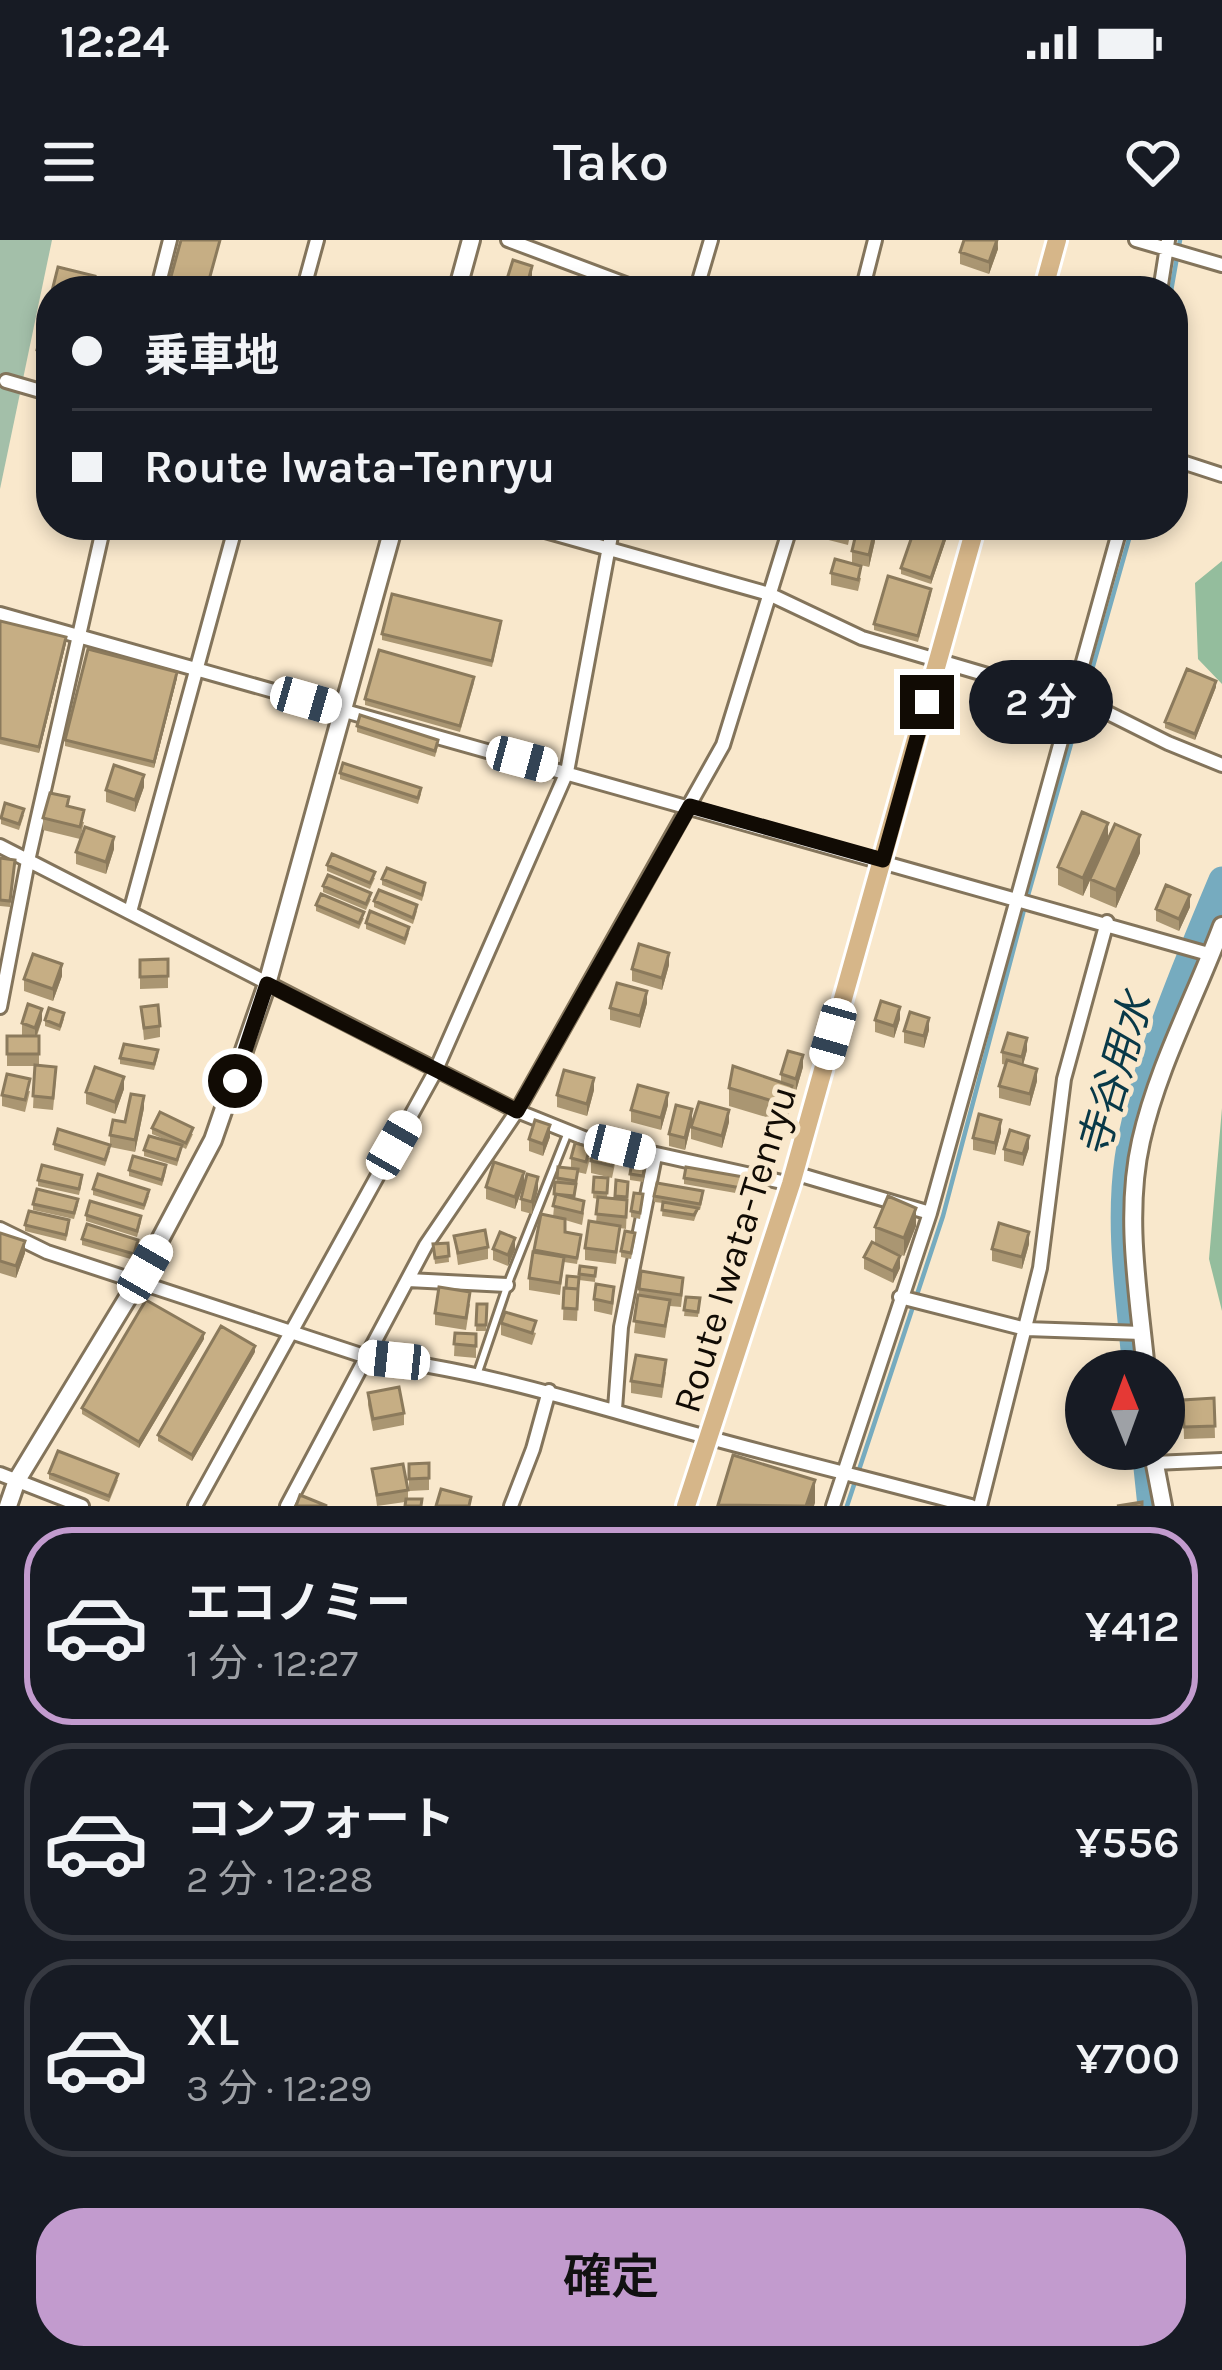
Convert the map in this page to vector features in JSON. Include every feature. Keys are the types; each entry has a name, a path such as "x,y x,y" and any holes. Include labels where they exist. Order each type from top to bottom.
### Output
{"main road":[{"path":"1046,276 1057,240"},
{"name":"Route Iwata-Tenryu","path":"686,1506 792,1179 972,540"}],"street":[{"path":"162,276 170,240"},
{"path":"307,276 317,240"},
{"path":"461,276 471,240"},
{"path":"508,240 604,276"},
{"path":"700,276 710,240"},
{"path":"866,276 875,240"},
{"path":"1136,240 1167,244 1222,265"},
{"path":"1162,276 1167,244"},
{"path":"6,381 36,390"},
{"path":"1188,464 1222,475"},
{"path":"0,1007 101,540"},
{"path":"130,912 232,540"},
{"path":"8,1506 9,1477 138,1281 213,1140 267,984 390,540"},
{"path":"579,540 769,594 862,638 1072,700 1222,765"},
{"path":"195,1506 435,1072 567,772 610,540"},
{"path":"287,1506 426,1245 517,1111 723,745 786,540"},
{"path":"833,1506 930,1213 1117,540"},
{"path":"0,614 1212,955"},
{"path":"0,846 435,1072 568,1132 656,1156 792,1179 930,1213"},
{"path":"980,1506 1040,1268 1064,1079 1107,922"},
{"path":"1144,1350 1133,1224 1140,1144 1171,1045 1222,926"},
{"path":"615,1409 621,1327 656,1156"},
{"path":"0,1229 47,1252 367,1357 549,1391 970,1506"},
{"path":"408,1280 507,1285"},
{"path":"900,1297 1026,1329 1142,1333"},
{"path":"511,1506 549,1391"},
{"path":"1185,1458 1222,1460"},
{"path":"1156,1470 1163,1506"},
{"path":"9,1477 82,1506"}],"lane":[{"path":"477,1375 568,1132"}],"green space":[{"path":"0,240 52,240 44,276 36,276 36,317 0,489"},
{"path":"1222,561 1222,684 1198,659 1195,583"},
{"path":"1222,1108 1222,1311 1209,1259"}],"building":[{"path":"181,240 220,240 210,276 171,276"},
{"path":"964,240 997,240 989,262 960,252"},
{"path":"513,260 532,266 529,276 508,276"},
{"path":"58,267 95,276 56,276"},
{"path":"855,540 872,540 869,555 852,551"},
{"path":"911,540 944,540 931,578 901,568"},
{"path":"835,559 861,566 858,580 831,573"},
{"path":"888,576 931,589 918,636 874,624"},
{"path":"392,594 501,621 492,661 382,634"},
{"path":"0,621 66,637 39,747 0,738"},
{"path":"88,649 177,672 154,762 65,740"},
{"path":"379,650 474,677 460,726 365,699"},
{"path":"1187,669 1216,681 1195,734 1165,722"},
{"path":"360,715 438,740 435,751 357,726"},
{"path":"343,763 421,788 418,798 340,773"},
{"path":"114,765 144,775 135,800 106,790"},
{"path":"50,793 69,797 67,806 84,810 80,827 43,818"},
{"path":"5,803 24,809 19,824 1,818"},
{"path":"1082,812 1108,823 1083,878 1058,867"},
{"path":"1115,824 1140,835 1116,890 1090,879"},
{"path":"85,827 114,837 106,862 76,852"},
{"path":"332,854 375,872 370,883 327,865"},
{"path":"0,858 15,860 10,901 0,900"},
{"path":"387,868 425,883 422,895 382,879"},
{"path":"328,875 371,893 366,904 323,886"},
{"path":"1166,885 1190,895 1179,919 1156,909"},
{"path":"379,890 417,905 413,918 374,901"},
{"path":"321,894 364,912 359,923 316,905"},
{"path":"370,911 409,927 405,939 366,923"},
{"path":"639,944 669,953 662,978 632,969"},
{"path":"33,954 62,964 53,989 24,979"},
{"path":"168,959 168,976 140,977 140,960"},
{"path":"617,983 647,991 640,1016 610,1008"},
{"path":"881,1001 900,1007 894,1026 875,1020"},
{"path":"28,1004 42,1009 35,1028 22,1023"},
{"path":"158,1005 160,1026 144,1028 141,1007"},
{"path":"49,1008 64,1013 60,1026 45,1020"},
{"path":"910,1012 929,1018 924,1036 904,1031"},
{"path":"1008,1033 1027,1038 1022,1057 1002,1052"},
{"path":"7,1036 39,1036 39,1054 7,1054"},
{"path":"124,1044 158,1050 154,1064 120,1058"},
{"path":"788,1051 803,1055 796,1079 781,1074"},
{"path":"1007,1060 1037,1069 1030,1094 999,1086"},
{"path":"35,1065 56,1067 53,1098 33,1096"},
{"path":"733,1066 792,1086 786,1105 729,1088"},
{"path":"95,1067 124,1077 115,1102 86,1092"},
{"path":"564,1070 594,1078 587,1104 557,1095"},
{"path":"7,1074 30,1079 25,1100 2,1095"},
{"path":"638,1085 668,1093 661,1118 631,1110"},
{"path":"131,1094 144,1096 135,1140 110,1135 113,1120 125,1122"},
{"path":"699,1102 729,1110 722,1136 691,1127"},
{"path":"676,1105 692,1109 685,1138 669,1134"},
{"path":"160,1112 193,1128 186,1143 152,1128"},
{"path":"979,1114 1001,1120 995,1143 973,1138"},
{"path":"535,1120 550,1125 543,1144 529,1139"},
{"path":"58,1129 110,1145 105,1160 54,1144"},
{"path":"1010,1130 1029,1136 1023,1154 1004,1149"},
{"path":"149,1136 182,1145 177,1160 144,1150"},
{"path":"575,1143 590,1147 586,1162 571,1158"},
{"path":"595,1143 616,1148 612,1166 591,1161"},
{"path":"133,1156 166,1165 162,1180 129,1170"},
{"path":"494,1162 524,1172 515,1197 486,1187"},
{"path":"632,1162 645,1164 643,1176 630,1174"},
{"path":"42,1165 82,1175 79,1189 38,1180"},
{"path":"558,1167 578,1169 576,1181 557,1178"},
{"path":"686,1167 749,1178 747,1189 684,1178"},
{"path":"98,1174 149,1190 144,1205 93,1189"},
{"path":"527,1174 538,1177 532,1202 521,1199"},
{"path":"594,1177 608,1178 607,1193 593,1192"},
{"path":"616,1180 628,1182 627,1197 615,1196"},
{"path":"555,1182 576,1184 574,1196 554,1194"},
{"path":"657,1183 703,1191 700,1204 654,1196"},
{"path":"37,1189 78,1199 74,1213 33,1204"},
{"path":"634,1193 643,1194 640,1213 631,1211"},
{"path":"556,1194 584,1201 582,1213 553,1206"},
{"path":"888,1196 916,1208 904,1238 875,1227"},
{"path":"598,1197 627,1200 626,1217 596,1214"},
{"path":"90,1201 141,1216 137,1231 86,1215"},
{"path":"663,1202 698,1208 694,1215 662,1210"},
{"path":"29,1211 69,1220 66,1235 25,1225"},
{"path":"541,1214 565,1219 565,1232 581,1235 577,1258 534,1250"},
{"path":"589,1221 620,1226 616,1252 585,1248"},
{"path":"999,1223 1029,1232 1022,1257 992,1249"},
{"path":"87,1224 138,1240 134,1254 82,1239"},
{"path":"485,1230 488,1247 458,1253 454,1236"},
{"path":"625,1231 635,1233 631,1253 621,1251"},
{"path":"500,1232 515,1238 508,1255 493,1249"},
{"path":"0,1233 25,1241 16,1266 0,1261"},
{"path":"872,1242 900,1256 893,1271 864,1257"},
{"path":"448,1243 449,1256 435,1258 433,1244"},
{"path":"533,1252 564,1257 560,1283 529,1278"},
{"path":"580,1266 596,1268 595,1276 579,1274"},
{"path":"641,1271 683,1278 681,1295 639,1289"},
{"path":"567,1276 579,1277 578,1289 566,1288"},
{"path":"596,1284 614,1287 612,1303 594,1299"},
{"path":"439,1287 470,1292 466,1318 435,1313"},
{"path":"564,1288 578,1289 577,1309 563,1308"},
{"path":"638,1295 670,1300 665,1326 634,1321"},
{"path":"686,1297 700,1298 698,1312 684,1310"},
{"path":"146,1300 204,1333 139,1442 82,1408"},
{"path":"477,1304 487,1304 486,1325 476,1325"},
{"path":"505,1312 536,1321 532,1333 501,1323"},
{"path":"221,1326 255,1346 192,1455 158,1435"},
{"path":"455,1333 476,1334 476,1346 454,1344"},
{"path":"636,1355 666,1360 662,1386 631,1381"},
{"path":"399,1387 404,1413 373,1419 368,1393"},
{"path":"1214,1398 1215,1426 1185,1427 1185,1400"},
{"path":"58,1451 118,1474 109,1496 49,1473"},
{"path":"733,1455 815,1480 806,1506 718,1505"},
{"path":"429,1463 429,1478 409,1479 409,1464"},
{"path":"403,1464 408,1490 377,1495 372,1469"},
{"path":"441,1489 471,1497 469,1506 436,1506"},
{"path":"300,1495 327,1506 296,1506"},
{"path":"406,1499 422,1499 421,1506 405,1506"}],"waterway":[{"path":"1174,276 1180,240"},
{"path":"847,1506 943,1216 1129,540"},
{"name":"寺谷用水","path":"1134,1350 1125,1185 1134,1125 1154,1053 1222,880"},
{"name":"寺谷用水","path":"1147,1470 1151,1506"}],"route":[{"path":"235,1081 267,984 517,1111 690,806 883,860 927,702"}]}
